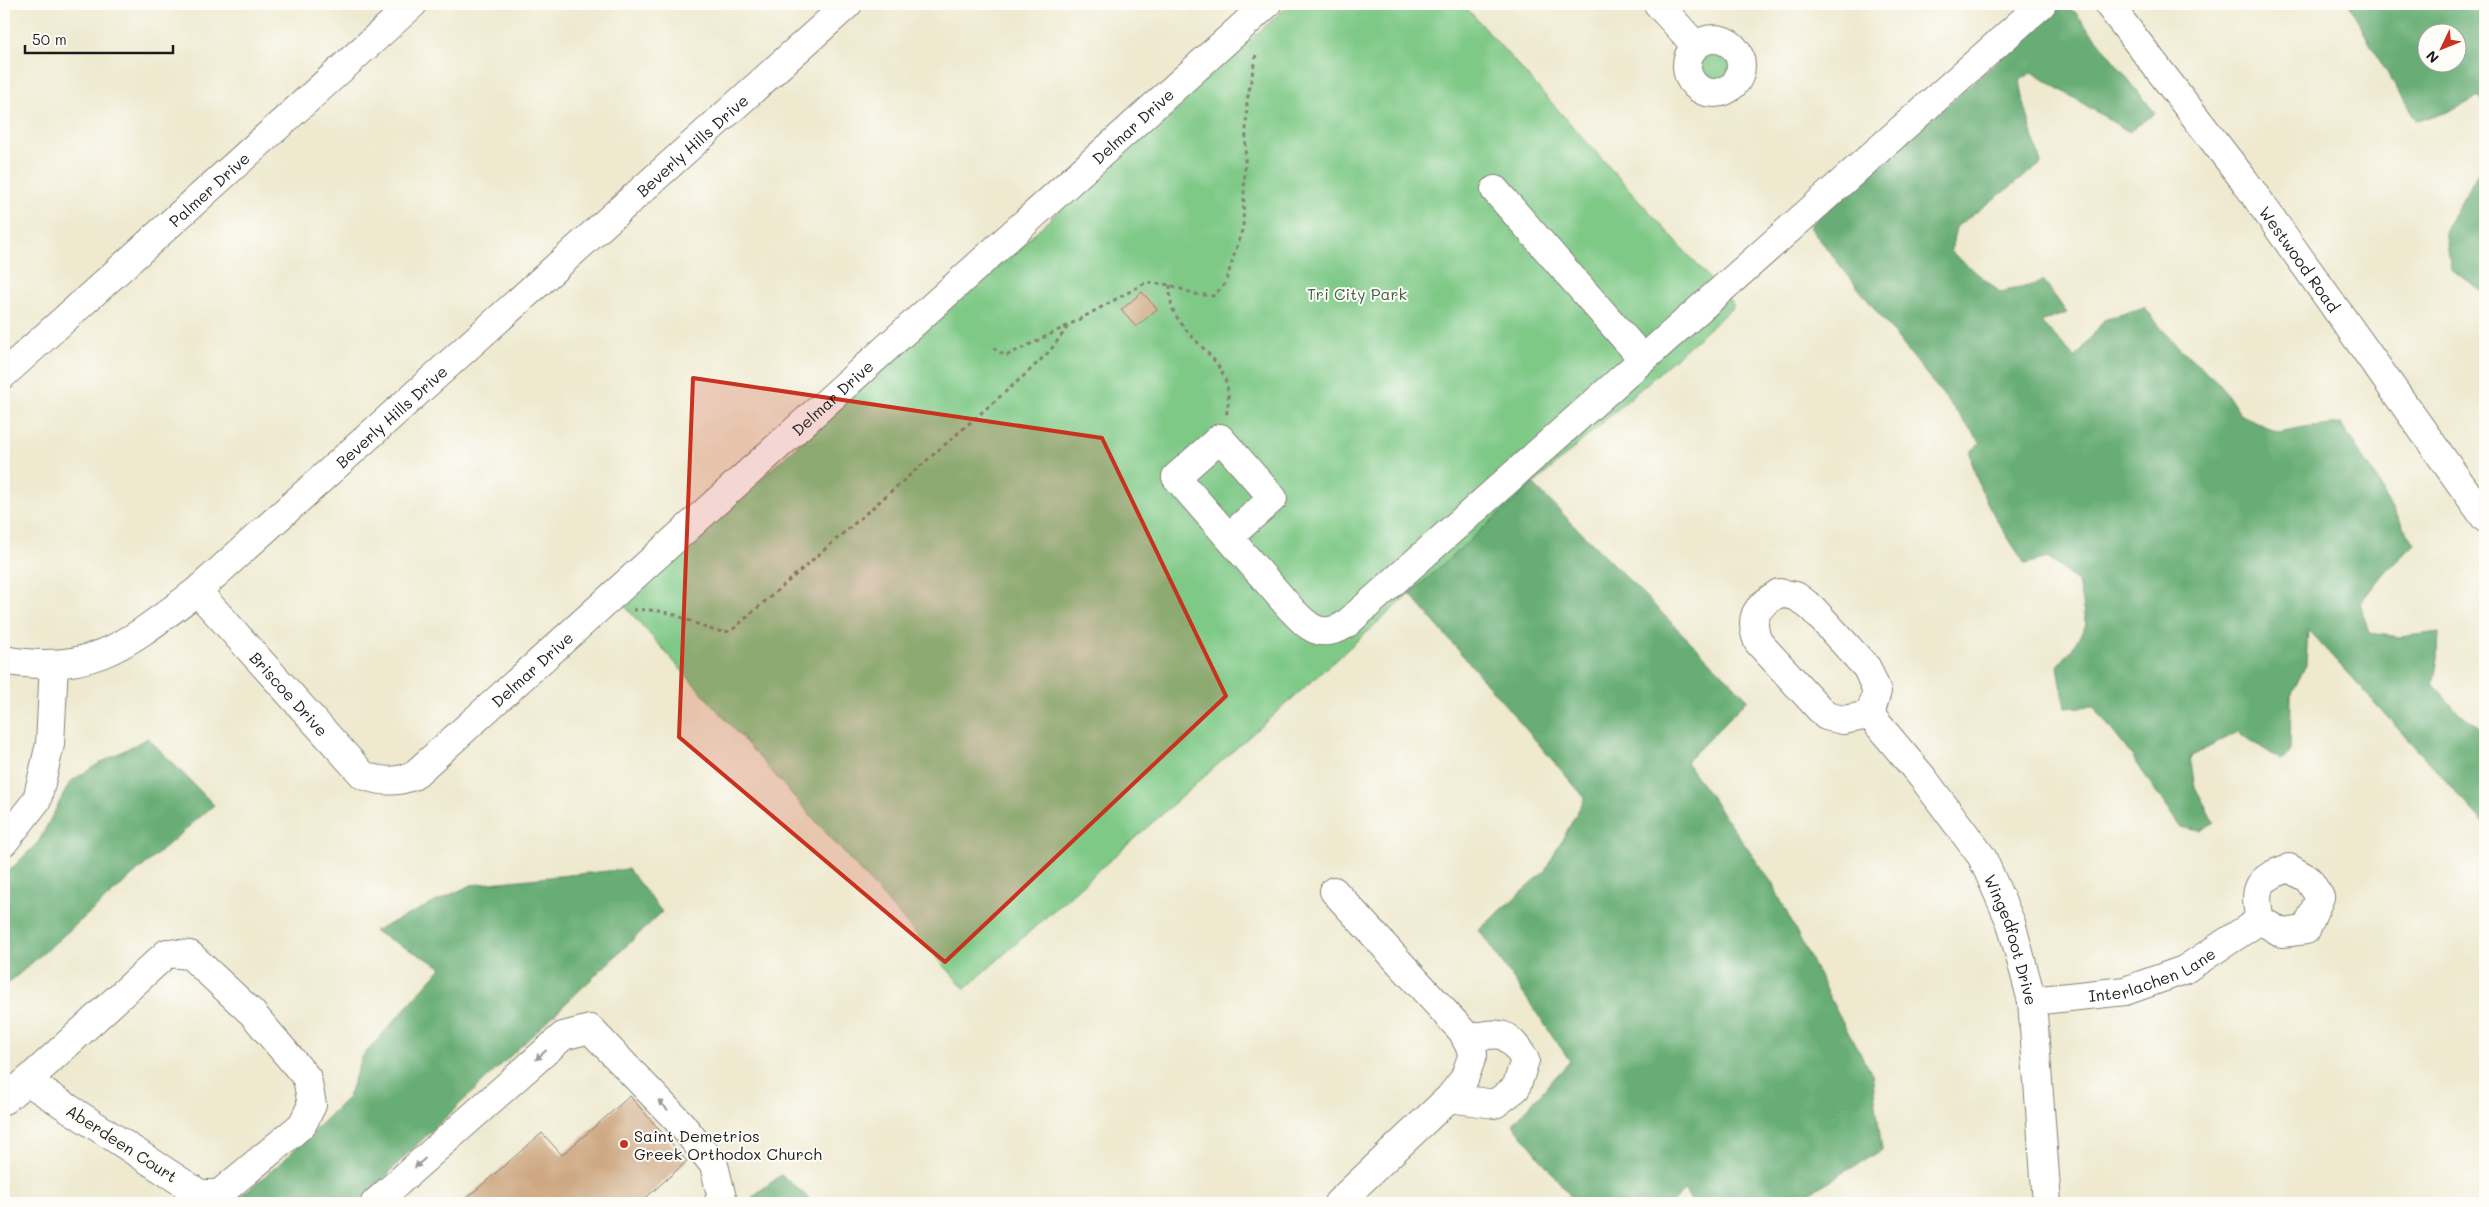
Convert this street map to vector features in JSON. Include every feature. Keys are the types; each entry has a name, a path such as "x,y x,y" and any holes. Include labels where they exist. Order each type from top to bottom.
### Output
{"street":[{"name":"Palmer Drive","path":"4,374 413,4"},
{"name":"Beverly Hills Drive","path":"4,660 54,664 76,662 99,655 130,641 197,591 848,4"},
{"name":"Delmar Drive","path":"390,781 413,776 426,766 1267,4"},
{"path":"1658,4 1695,45"},
{"path":"1229,538 1273,498 1220,438 1176,477 1229,538 1301,620 1313,629 1332,632 1345,625 2042,4"},
{"name":"Westwood Road","path":"2108,4 2244,180 2485,518"},
{"path":"1495,190 1643,358"},
{"name":"Briscoe Drive","path":"197,591 363,774 376,780 390,781"},
{"path":"1779,593 1796,596 1812,608 1867,668 1877,691 1870,715 1843,720 1826,716 1758,642 1752,628 1754,615 1764,602 1779,593"},
{"path":"4,842 37,800 50,744 54,664"},
{"name":"Wingedfoot Drive","path":"1870,715 1923,778 1982,858 2011,923 2032,1002 2047,1203"},
{"path":"1334,892 1463,1032 1473,1054 1464,1079 1449,1098 1338,1203"},
{"name":"Interlachen Lane","path":"2032,1002 2125,991 2184,970 2260,920"},
{"name":"Aberdeen Court","path":"4,1100 167,953 190,955 252,1013 307,1078 312,1105 302,1125 219,1194 200,1194 27,1081"},
{"path":"375,1203 563,1036 590,1029 680,1124 714,1166 722,1198 718,1203"},
{"path":"1449,1098 1495,1104 1516,1088 1525,1060 1513,1041 1496,1033 1466,1039"}],"path":[{"path":"993,348 1006,356 1070,325 1147,282 1170,285 1195,294 1213,296 1225,284 1243,226 1247,101 1256,54"},
{"path":"1170,285 1170,300 1174,312 1217,362 1223,374 1227,388 1228,408 1220,438"},
{"path":"626,613 630,610 651,609 681,617 719,633 731,631 1027,373 1054,347 1070,325"}],"highlighted area":[{"path":"693,378 1102,438 1226,696 945,962 679,737"}],"green space":[{"name":"Tri City Park","path":"1290,4 1463,4 1734,306 965,989 622,603"},
{"path":"2349,4 2485,4 2485,108 2479,97 2457,108 2417,121 2375,53"},
{"path":"2061,5 2075,12 2155,113 2129,132 2032,72 2020,80 2024,103 2041,164 1956,227 1951,252 2000,292 2033,285 2043,280 2067,313 2041,322 2076,358 2104,320 2144,307 2172,341 2221,385 2240,414 2279,433 2341,424 2373,472 2386,498 2414,544 2382,575 2360,603 2369,633 2400,637 2439,632 2438,658 2433,685 2456,710 2485,732 2485,824 2308,630 2306,665 2291,695 2290,753 2281,760 2238,732 2190,757 2195,787 2214,822 2200,831 2180,827 2132,756 2093,706 2065,708 2058,666 2072,649 2086,625 2078,582 2048,558 2025,564 1991,511 1978,483 1970,452 1981,443 1809,226"},
{"path":"1714,51 1720,52 1725,56 1729,61 1729,73 1725,78 1720,82 1714,83 1708,82 1703,78 1699,73 1698,67 1699,61 1703,56 1708,52"},
{"path":"2485,160 2485,293 2451,269 2445,231"},
{"path":"1533,484 1748,699 1686,762 1772,883 1840,1018 1872,1074 1882,1150 1792,1203 1692,1203 1685,1190 1672,1203 1576,1203 1513,1124 1570,1061 1479,930 1545,871 1585,798 1410,594"},
{"path":"148,738 214,805 4,987 4,876 39,841 70,782 98,764"},
{"path":"628,869 662,912 403,1158 368,1195 365,1203 232,1203 282,1162 348,1097 362,1057 442,967 374,931 471,885"},
{"path":"781,1175 815,1203 751,1203 753,1196"}],"building":[{"path":"1142,292 1157,309 1136,327 1121,310"},
{"name":"Saint Demetrios Greek Orthodox Church","path":"630,1096 687,1161 640,1203 461,1203 542,1133 562,1155"}],"place":[{"name":"Saint Demetrios Greek Orthodox Church","path":"624,1144"}]}
